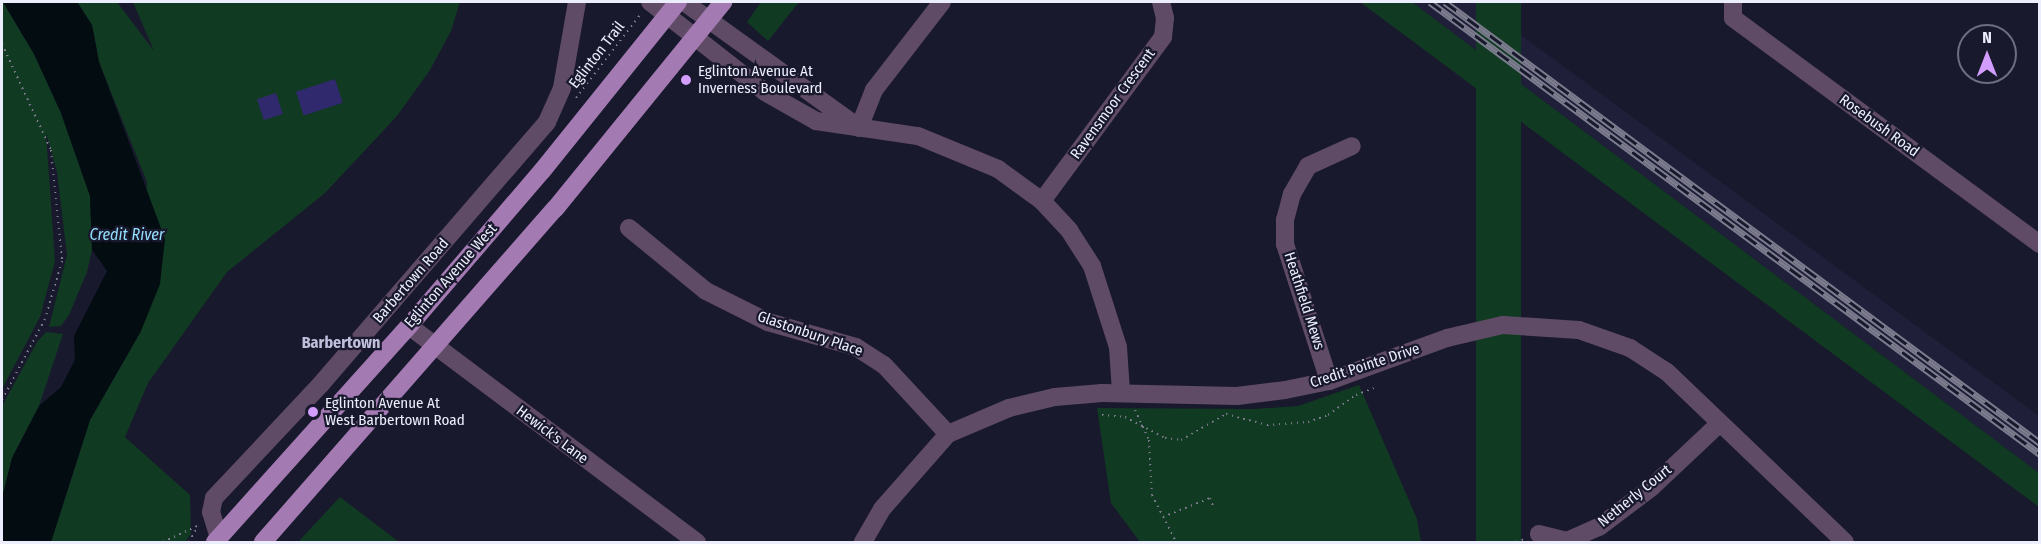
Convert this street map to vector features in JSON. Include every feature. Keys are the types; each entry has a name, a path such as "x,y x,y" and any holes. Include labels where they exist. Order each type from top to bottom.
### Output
{"main road":[{"path":"263,543 437,348 723,2"},
{"name":"Eglinton Avenue West","path":"217,540 409,326 673,8"}],"street":[{"name":"Barbertown Road","path":"217,540 212,512 214,498 321,384 547,122 562,88 577,2"},
{"path":"651,2 673,8 694,38 788,106 816,121 918,136 998,169 1042,201 1070,230 1097,276 1118,347 1127,398"},
{"path":"684,2 859,128"},
{"path":"859,128 874,90 942,2"},
{"name":"Ravensmoor Crescent","path":"1042,201 1163,37 1166,18 1161,2"},
{"name":"Rosebush Road","path":"1733,2 1732,18 2040,244"},
{"name":"Heathfield Mews","path":"1329,381 1285,244 1285,220 1292,194 1308,166 1352,146"},
{"name":"Glastonbury Place","path":"629,228 706,291 768,322 856,347 884,364 948,435"},
{"name":"Credit Pointe Drive","path":"863,543 882,509 948,435 1009,408 1055,397 1237,396 1329,381 1469,333 1503,325 1546,325 1579,330 1630,348 1666,372 1845,543"},
{"name":"Hewick's Lane","path":"409,326 697,543"},
{"name":"Netherly Court","path":"1539,534 1567,541 1599,527 1652,487 1720,423"}],"path":[{"name":"Eglinton Trail","path":"571,104 639,16"},
{"path":"2,44 51,150 62,261 45,319 2,400"},
{"path":"1102,415 1125,417 1173,441 1226,414 1286,426 1328,415 1356,395 1374,388"},
{"path":"1127,398 1141,425 1152,456 1149,476 1152,495 1176,543"},
{"path":"1163,517 1211,497 1213,506"},
{"path":"163,543 198,526 189,543"}],"shaded area":[{"path":"1412,2 1476,2 2039,416 2039,473"}],"green space":[{"path":"3,2 34,54 61,113 90,196 92,250 87,272 69,315 61,326 49,327 67,255 57,172 46,133 55,261 40,317 2,389"},
{"path":"77,2 117,2 154,51 133,2 460,2 451,31 430,70 397,116 325,193 227,272 148,383 125,437 190,495 191,534 185,542 51,542 90,420 141,331 147,182 99,62 92,25"},
{"path":"761,2 799,2 768,41 747,22"},
{"path":"1360,2 1412,2 2039,473 2039,507"},
{"path":"1476,2 1521,2 1521,542 1476,542"},
{"path":"46,332 63,334 39,406 12,458 2,498 2,406 37,342"},
{"path":"1359,385 1417,519 1421,542 1140,542 1111,503 1097,408 1254,409 1298,406"},
{"path":"340,497 399,542 298,542"}],"water":[{"name":"Credit River","path":"3,2 77,2 92,25 99,62 165,239 160,284 141,331 90,420 51,542 2,542 2,498 12,458 39,406 61,387 75,360 74,336 107,271 92,250 90,196 61,113 34,54"}],"building":[{"path":"335,79 343,103 304,115 296,92"},
{"path":"276,93 283,114 264,120 257,99"}],"railway":[{"path":"1430,2 2040,454"},
{"path":"1445,2 2040,443"}],"place":[{"name":"Eglinton Avenue At Inverness Boulevard","path":"686,80"},
{"name":"Eglinton Avenue At West Barbertown Road","path":"313,412"}],"district":[{"name":"Barbertown","path":"341,343"}]}
